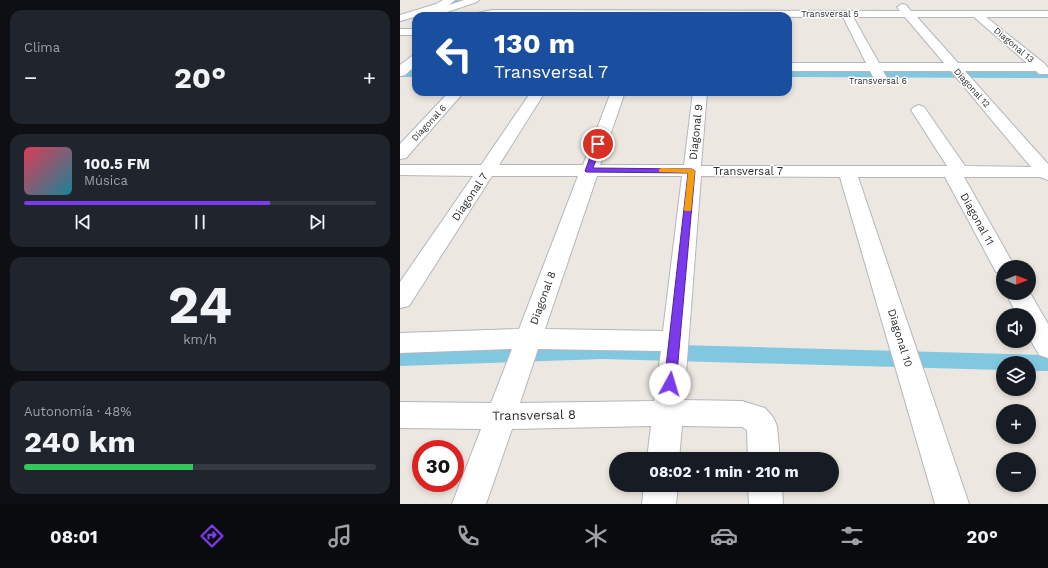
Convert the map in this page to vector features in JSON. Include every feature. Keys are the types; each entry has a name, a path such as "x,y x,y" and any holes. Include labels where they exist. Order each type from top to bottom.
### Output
{"street":[{"path":"428,12 475,0 495,5"},
{"name":"Diagonal 12","path":"896,0 959,75 1047,173"},
{"path":"1012,4 1026,14"},
{"path":"484,12 495,5"},
{"name":"Transversal 5","path":"495,5 540,12"},
{"path":"555,12 560,5"},
{"path":"842,5 874,67"},
{"name":"Diagonal 13","path":"959,5 975,15 1043,70"},
{"path":"436,12 447,8"},
{"name":"Transversal 5","path":"577,12 613,9 758,12"},
{"name":"Transversal 5","path":"792,13 848,16 1026,14 1047,17"},
{"path":"400,18 412,15"},
{"name":"Transversal 5","path":"975,15 1047,17"},
{"path":"400,26 412,22"},
{"path":"400,32 412,32"},
{"name":"Transversal 6","path":"792,66 874,67 959,75 1043,70"},
{"name":"Transversal 6","path":"866,81 886,81 874,67"},
{"name":"Diagonal 6","path":"400,154 453,96"},
{"name":"Diagonal 7","path":"400,300 535,96"},
{"name":"Diagonal 8","path":"469,504 617,96"},
{"name":"Diagonal 9","path":"664,452 700,96"},
{"name":"Diagonal 11","path":"919,110 955,171 1000,260"},
{"name":"Transversal 7","path":"400,170 955,171 1047,173"},
{"name":"Diagonal 10","path":"847,171 952,504"},
{"path":"1022,300 1046,339"},
{"path":"400,343 528,341 674,344"},
{"name":"Transversal 8","path":"400,415 501,416 668,413 742,414 754,417 762,426 764,452"},
{"path":"659,504 660,492"},
{"path":"765,492 766,504"}],"waterway":[{"path":"425,12 463,0"},
{"path":"400,20 412,16"},
{"path":"400,74 412,74"},
{"path":"792,74 1048,75"},
{"path":"400,358 603,351 1048,363"}],"slow traffic":[{"path":"662,171 692,171 688,210"}],"route":[{"path":"598,144 589,171 692,171 670,384"}]}
